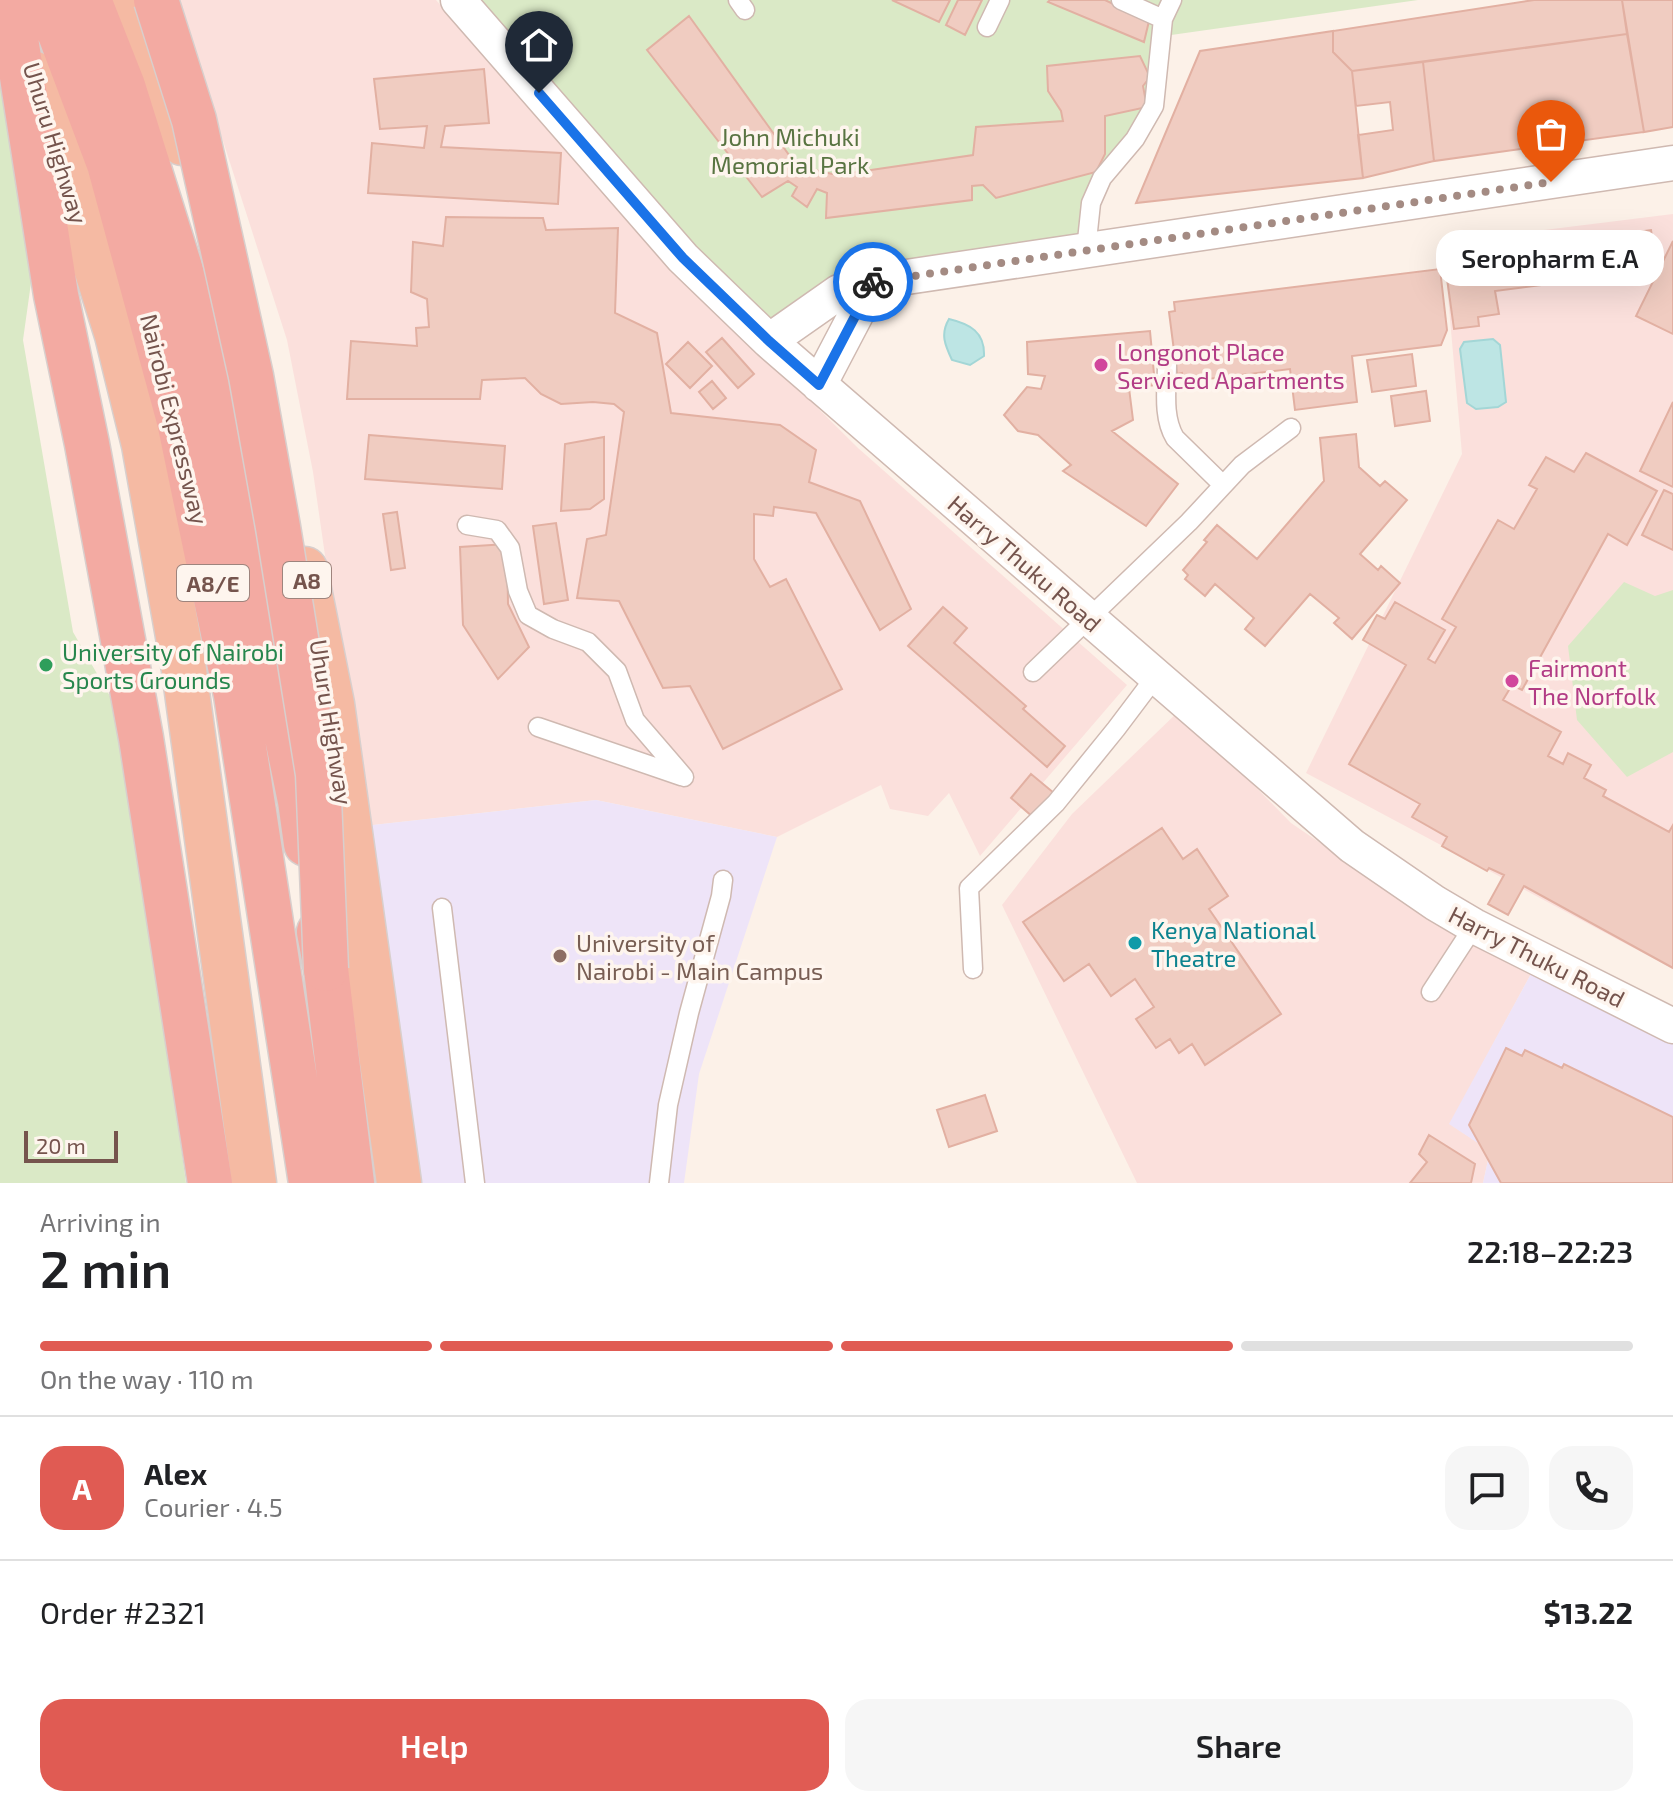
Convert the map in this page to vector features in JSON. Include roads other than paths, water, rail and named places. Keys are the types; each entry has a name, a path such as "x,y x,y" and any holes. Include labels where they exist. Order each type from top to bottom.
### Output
{"highway":[{"path":"10,0 56,295 90,459 141,738 210,1183"},
{"name":"Uhuru Highway","path":"10,0 117,335 144,445 184,670 254,1183"},
{"name":"Nairobi Expressway","path":"43,0 60,34 109,164 179,421 236,695 311,1183"},
{"name":"Nairobi Expressway","path":"89,0 128,100 182,274 225,436 300,801 326,969 352,1183"},
{"name":"Uhuru Highway","path":"125,0 194,173 280,444 332,704 399,1183"},
{"path":"156,0 194,120 251,376 278,527 318,774 326,969"}],"street":[{"name":"Harry Thuku Road","path":"458,0 683,258 769,341 1352,846 1474,926 1673,1026"},
{"path":"769,341 839,292 873,282 1673,163"},
{"path":"819,385 873,282"}],"lane":[{"path":"987,27 1000,0"},
{"path":"1121,0 1163,19"},
{"path":"1086,250 1091,203 1102,178 1135,139 1154,106 1163,19 1172,0"},
{"path":"1167,364 1167,418 1170,429 1175,438 1223,485"},
{"path":"1033,672 1189,522 1242,465 1291,428"},
{"path":"467,525 497,530 510,548 518,591 528,615 553,629 588,642 617,671 635,720 684,777 538,727"},
{"path":"973,969 969,888 1056,803 1156,676"},
{"path":"659,1183 668,1105 723,880"},
{"path":"442,908 475,1183"},
{"path":"1431,992 1474,926"}],"water":[{"path":"949,319 975,330 982,341 984,356 970,365 952,360 944,340"},
{"path":"1493,339 1500,345 1506,402 1498,407 1476,409 1467,403 1460,349 1464,342"}],"place":[{"name":"Seropharm E.A","path":"1551,182"},
{"name":"Longonot Place Serviced Apartments","path":"1101,365"},
{"name":"University of Nairobi Sports Grounds","path":"46,665"},
{"name":"Fairmont The Norfolk","path":"1512,681"},
{"name":"Kenya National Theatre","path":"1135,943"},
{"name":"University of Nairobi - Main Campus","path":"560,956"}],"park label":[{"name":"John Michuki Memorial Park","path":"790,150"}]}
